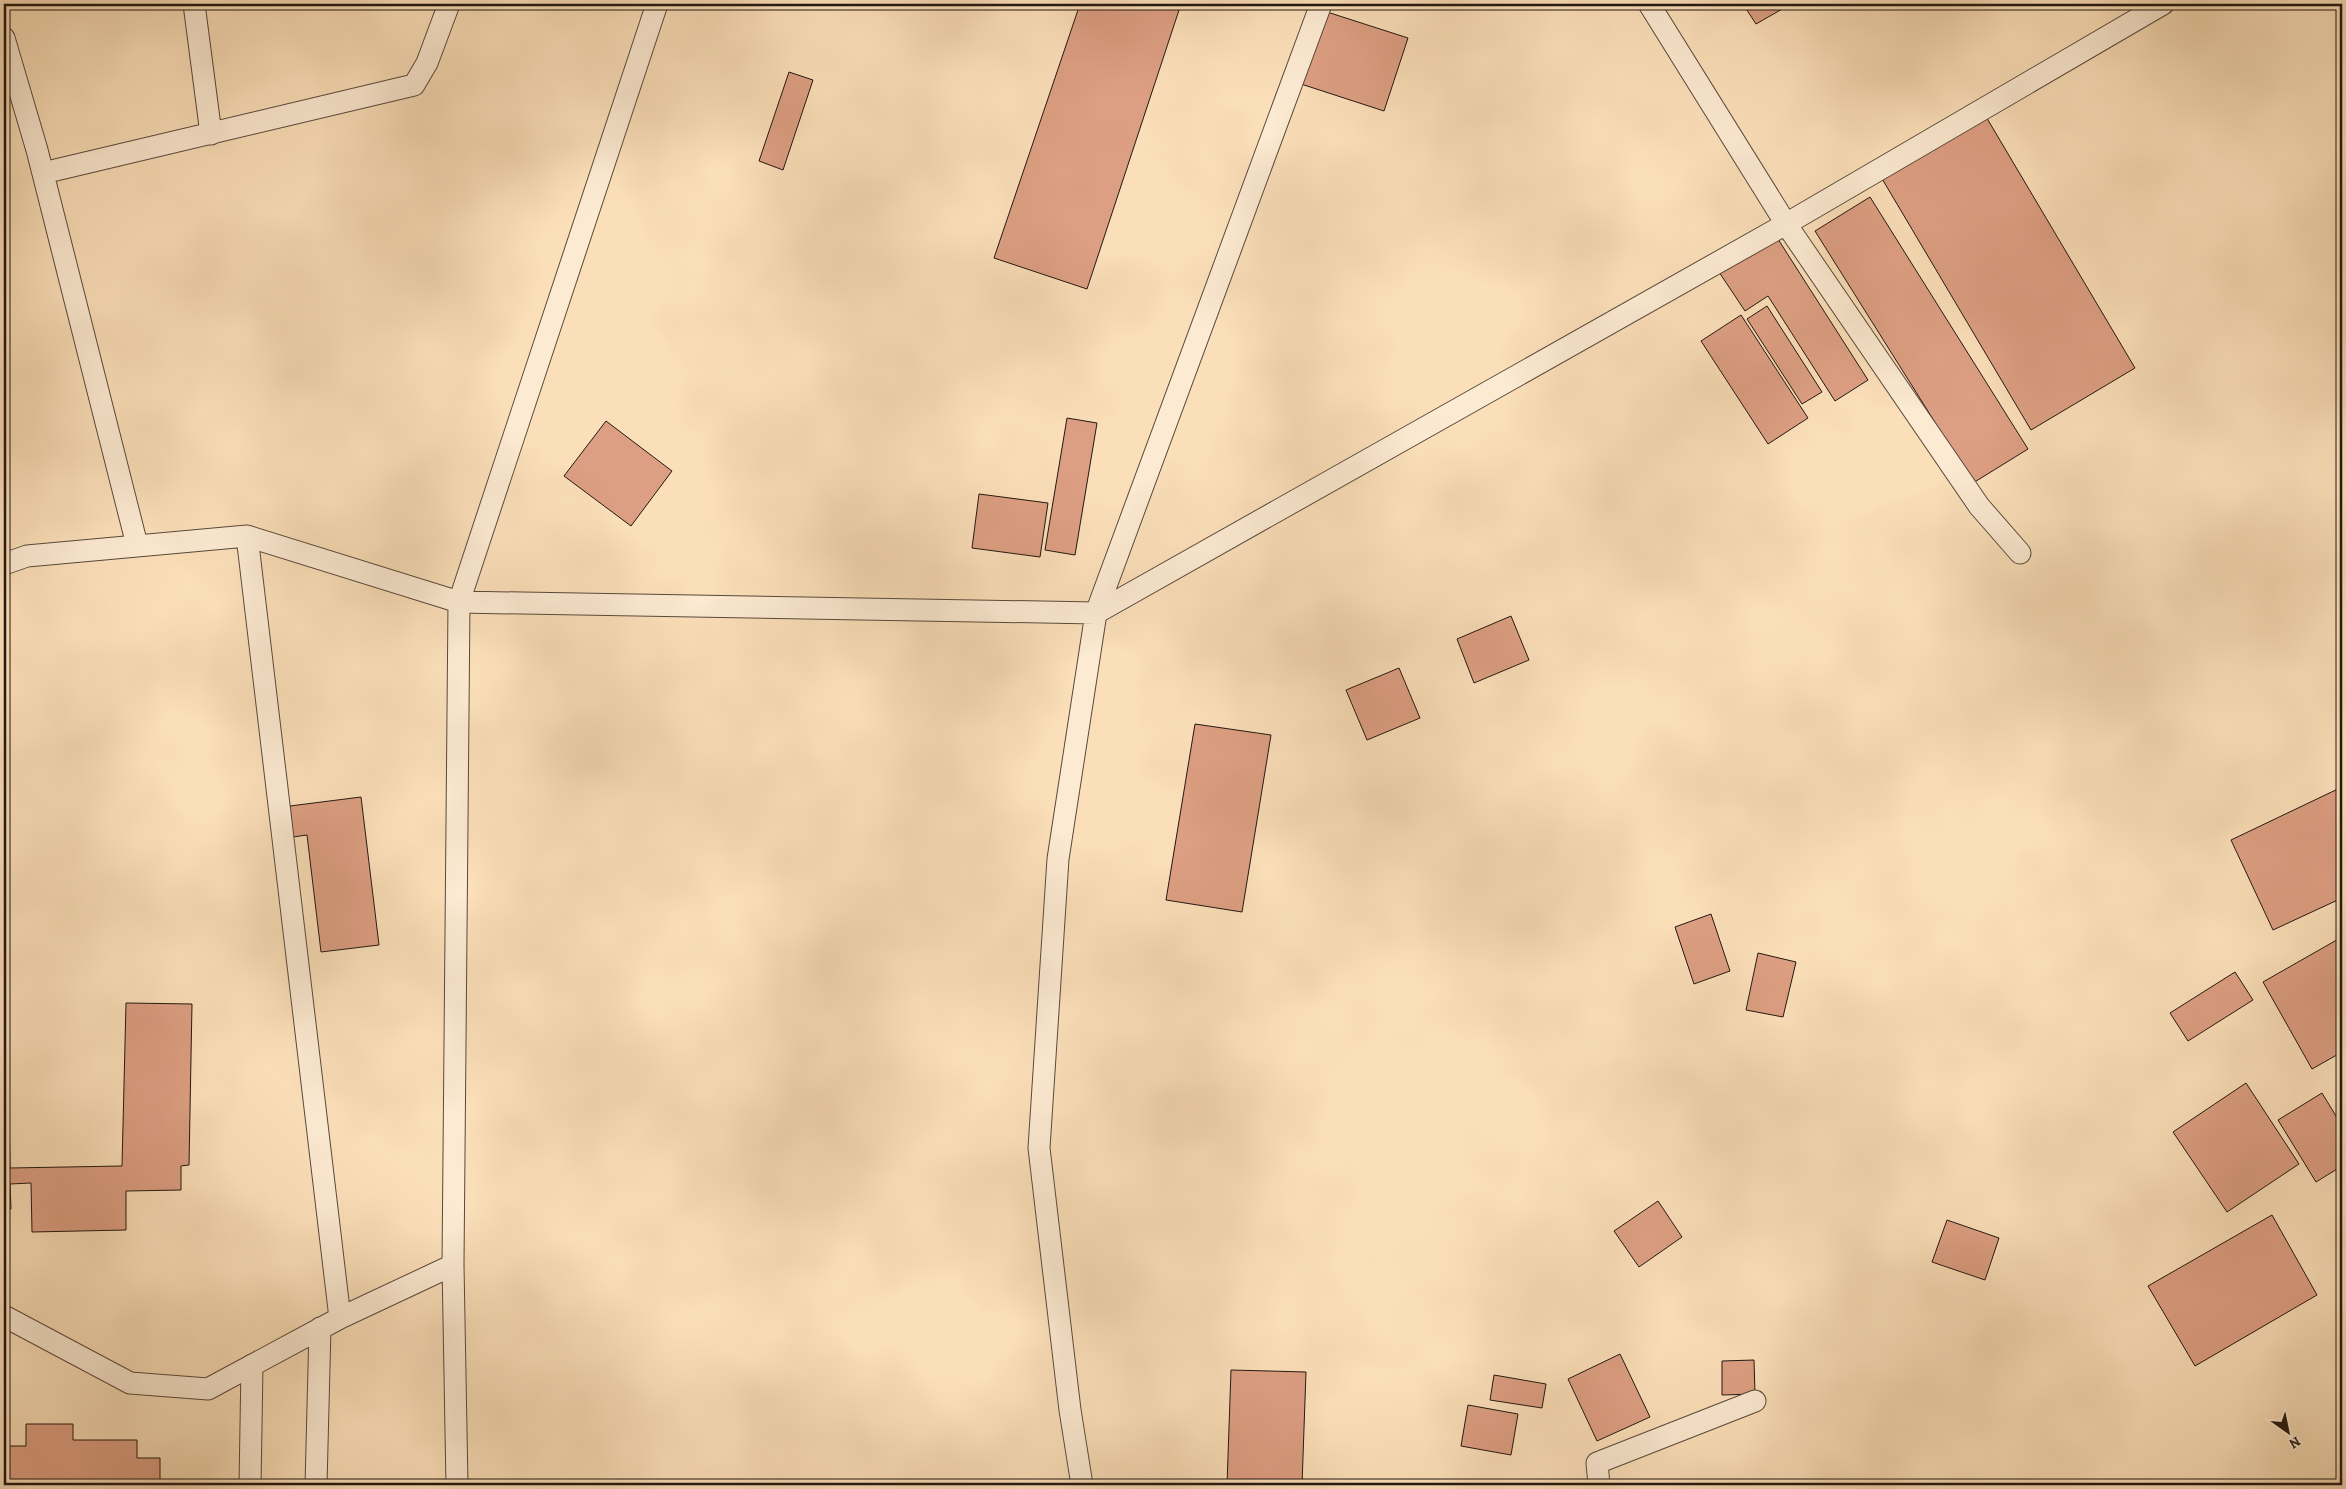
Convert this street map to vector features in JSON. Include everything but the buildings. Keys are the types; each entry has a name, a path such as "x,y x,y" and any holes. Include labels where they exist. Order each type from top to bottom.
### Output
{"lane":[{"path":"194,4 211,134"},
{"path":"43,173 414,85 427,63 449,4"},
{"path":"456,1485 453,1265 459,602 657,4"},
{"path":"1082,1485 1070,1410 1038,1148 1058,859 1096,613 1321,4"},
{"path":"1649,4 1786,224 1979,506 2020,553"},
{"path":"4,564 27,556 248,536 459,602 1096,613 1786,224 2163,4"},
{"path":"4,38 43,173 137,545"},
{"path":"248,536 340,1318"},
{"path":"4,1316 130,1383 208,1389 320,1328 453,1265"},
{"path":"316,1485 320,1328"},
{"path":"250,1485 252,1365"},
{"path":"1599,1485 1597,1464 1755,1401"}]}
